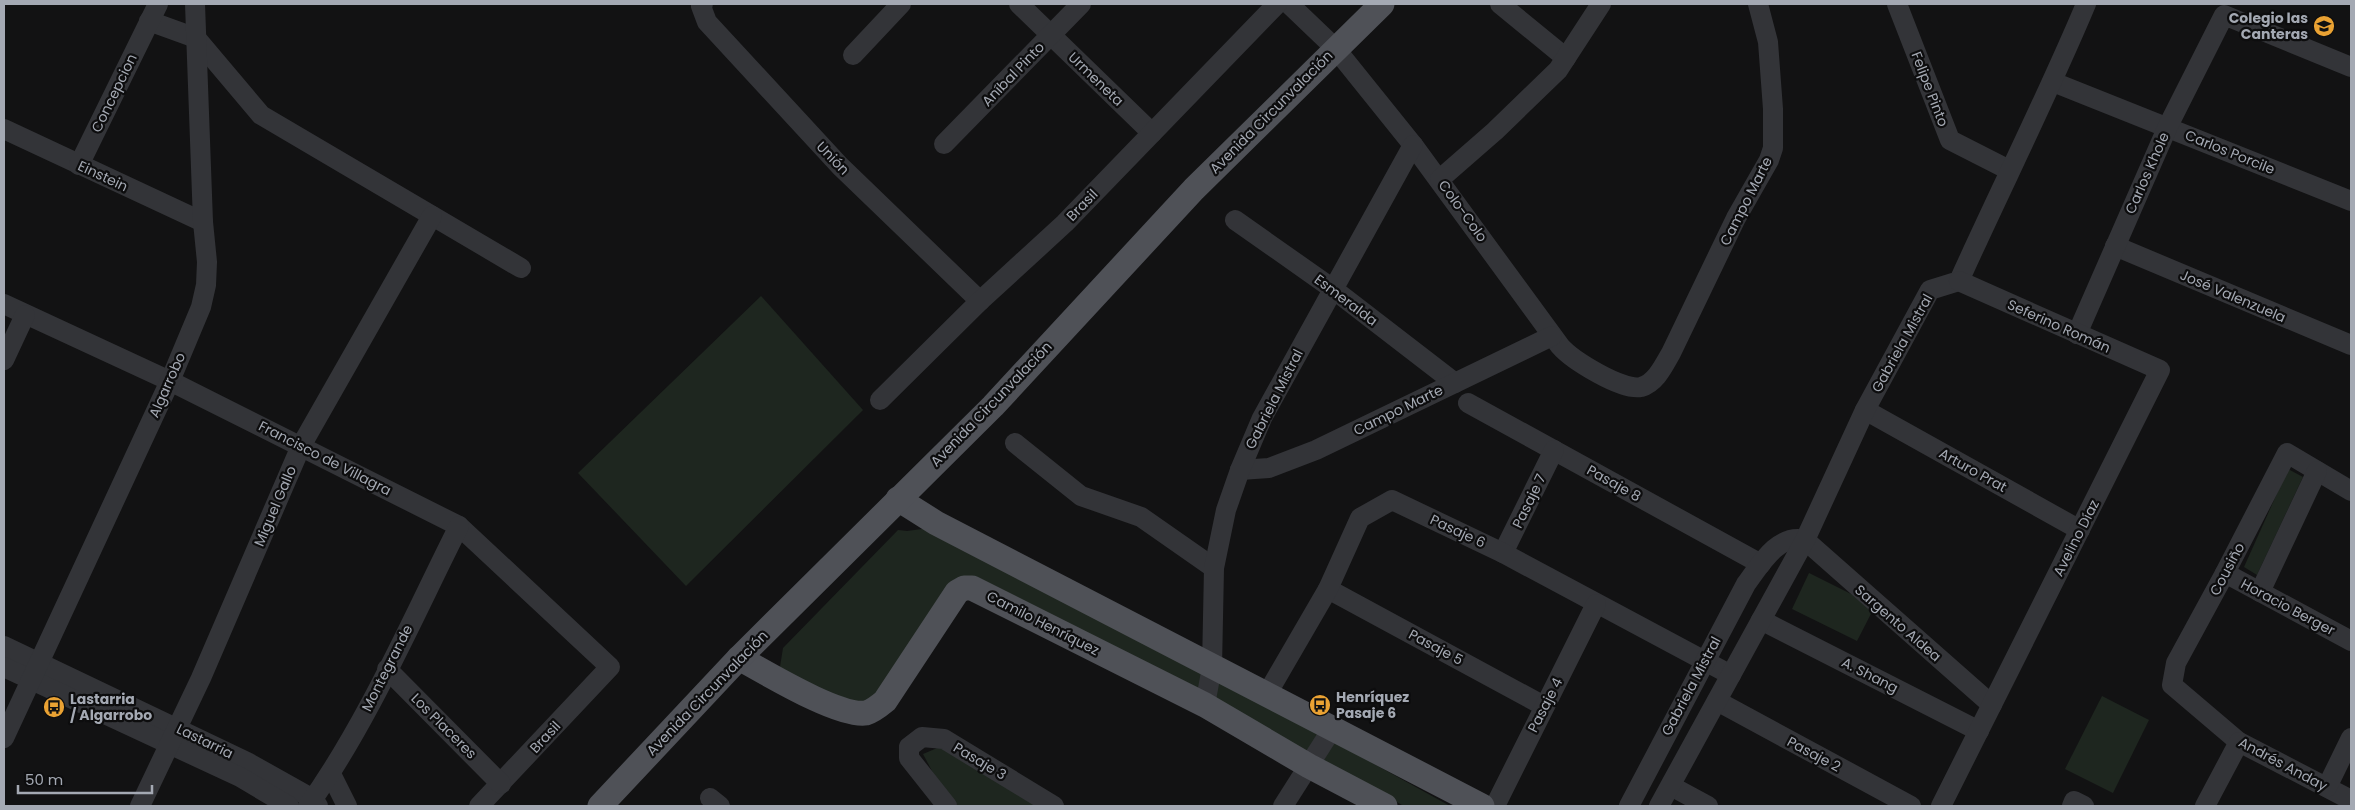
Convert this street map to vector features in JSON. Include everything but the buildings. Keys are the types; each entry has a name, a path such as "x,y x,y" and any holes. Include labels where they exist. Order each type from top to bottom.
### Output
{"main road":[{"name":"Avenida Circunvalación","path":"600,806 739,658 993,406 1194,189 1335,48 1382,4"},
{"path":"898,499 936,523 1482,806"},
{"name":"Camilo Henríquez","path":"739,658 813,697 846,710 865,713 885,701 957,592 964,588 972,588 1205,705 1309,766 1385,806"}],"street":[{"name":"Algarrobo","path":"4,738 170,381 201,307 206,285 195,4"},
{"name":"Unión","path":"703,4 701,6 707,22 834,158 980,301"},
{"path":"853,55 900,4"},
{"name":"Urmeneta","path":"1019,4 1152,133"},
{"name":"Aníbal Pinto","path":"944,144 1081,4"},
{"name":"Brasil","path":"880,400 980,301 1065,224 1277,4"},
{"name":"Colo-Colo","path":"1289,4 1335,48 1440,179 1566,353 1622,385 1641,387 1651,382"},
{"path":"1500,4 1566,58"},
{"path":"1440,179 1495,131 1558,70 1601,4"},
{"name":"Campo Marte","path":"1651,382 1670,353 1736,218 1769,160 1773,128 1769,59 1764,25 1758,4"},
{"name":"Felipe Pinto","path":"1897,4 1950,140 2009,170"},
{"path":"1959,281 2009,170 2053,82 2086,4"},
{"name":"Concepcion","path":"79,165 154,13 196,38"},
{"name":"Carlos Khole","path":"2077,334 2168,126 2224,15 2351,67"},
{"path":"196,38 261,116 521,268"},
{"name":"Carlos Porcile","path":"2053,82 2168,126 2351,201"},
{"name":"Einstein","path":"4,129 203,222"},
{"name":"Gabriela Mistral","path":"1205,705 1212,667 1214,568 1226,510 1240,470 1262,418 1332,288 1413,145"},
{"name":"Miguel Gallo","path":"140,806 201,678 301,446 432,216"},
{"name":"Esmeralda","path":"1235,220 1332,288 1455,383"},
{"name":"José Valenzuela","path":"2115,246 2351,345"},
{"name":"Gabriela Mistral","path":"1659,806 1805,540 1865,410 1930,290 1959,281"},
{"name":"Seferino Román","path":"1959,281 2160,370"},
{"name":"Francisco de Villagra","path":"4,304 170,381 459,526 610,667"},
{"path":"4,360 25,315"},
{"name":"Campo Marte","path":"1240,470 1261,470 1281,464 1348,435 1552,336"},
{"name":"Avelino Díaz","path":"1941,806 2160,370"},
{"name":"Pasaje 8","path":"1468,403 1761,564"},
{"name":"Arturo Prat","path":"1865,410 2080,530"},
{"path":"1015,443 1081,496 1141,517 1214,568"},
{"name":"Pasaje 7","path":"1504,553 1554,450"},
{"name":"Cousiño","path":"2172,685 2176,663 2225,573 2286,453 2317,471"},
{"path":"2260,592 2317,471 2351,491"},
{"name":"Pasaje 6","path":"1267,694 1328,589 1360,518 1392,500 1504,553 1731,676"},
{"name":"Montegrande","path":"313,804 387,669 459,526"},
{"name":"Gabriela Mistral","path":"1629,806 1746,584 1761,564 1780,544 1796,538 1805,540"},
{"name":"Sargento Aldea","path":"1805,540 1992,705"},
{"name":"Horacio Berger","path":"2225,573 2351,641"},
{"name":"Pasaje 5","path":"1328,589 1544,706"},
{"name":"Pasaje 4","path":"1495,806 1596,604"},
{"name":"A. Shang","path":"1761,620 1979,730"},
{"name":"Lastarria","path":"4,646 34,671 173,736 248,762 313,804"},
{"name":"Lastarria","path":"4,667 34,671"},
{"name":"Brasil","path":"479,806 610,667"},
{"name":"Los Placeres","path":"387,669 501,784"},
{"name":"Andrés Anday","path":"2172,685 2239,742 2351,800"},
{"name":"Pasaje 2","path":"1716,701 1911,806"},
{"path":"1283,806 1332,729"},
{"name":"Lastarria","path":"173,736 288,806"},
{"name":"Pasaje 3","path":"946,806 909,758 909,747 922,737 944,739 1054,806"},
{"path":"2327,787 2351,738"},
{"path":"2205,806 2239,742"},
{"path":"330,774 347,806"},
{"path":"1671,786 1708,806"}],"shaded area":[{"path":"761,296 863,410 686,586 578,473"},
{"path":"2288,469 2303,477 2257,575 2244,567"},
{"path":"936,527 1205,669 1201,699 971,583 864,709 779,673 783,648 898,530 907,531"},
{"path":"1809,573 1875,606 1857,641 1792,609"},
{"path":"1219,678 1450,806 1404,806 1213,704"},
{"path":"2102,696 2149,720 2113,793 2065,769"},
{"path":"949,743 1038,806 957,806 940,786 923,754"}],"place":[{"name":"Colegio las Canteras","path":"2324,26"},
{"name":"Henríquez Pasaje 6","path":"1320,705"},
{"name":"Lastarria / Algarrobo","path":"54,707"}]}
